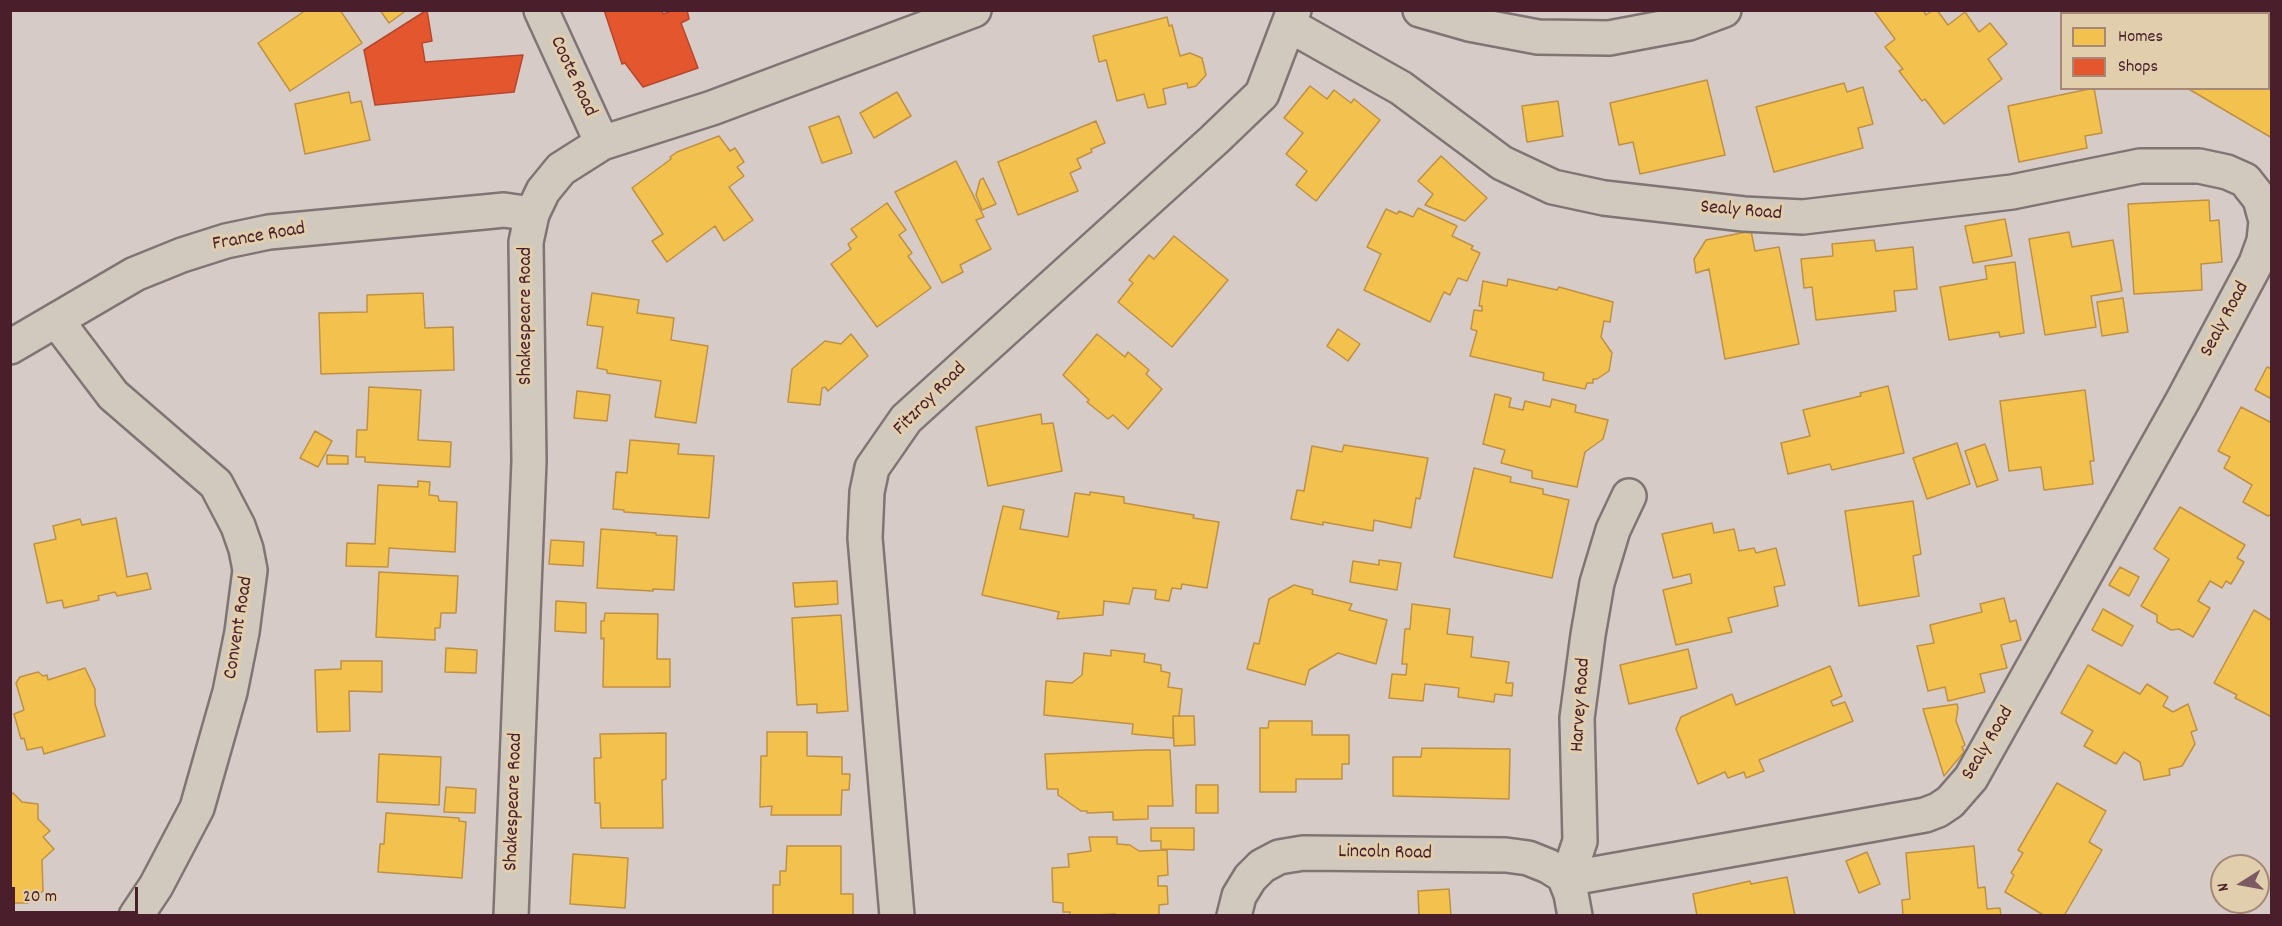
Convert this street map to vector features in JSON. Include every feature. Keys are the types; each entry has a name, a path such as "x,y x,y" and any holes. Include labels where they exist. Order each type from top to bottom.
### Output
{"street":[{"name":"Coote Road","path":"541,10 602,143"},
{"name":"Shakespeare Road","path":"511,915 529,461 526,242 532,214 543,191 561,169 602,143 712,108 974,10"},
{"path":"1420,10 1469,24 1538,38 1609,38 1648,21 1689,22 1724,10"},
{"name":"Sealy Road","path":"1292,18 1401,88 1502,163 1553,187 1605,198 1744,214 1803,217 2012,192 2140,166 2199,166 2227,172 2245,180 2260,199 2266,221 2264,241 2256,263 2183,400 1971,778 1950,802 1938,810 1924,814 1582,876 1564,876"},
{"name":"Fitzroy Road","path":"897,915 865,538 867,492 872,468 906,419 1262,94 1292,18"},
{"name":"France Road","path":"10,347 135,274 182,255 226,241 269,232 504,210 532,214"},
{"name":"Convent Road","path":"57,321 113,395 216,484 238,526 250,570 242,632 230,692 197,808 156,886 136,915"},
{"name":"Harvey Road","path":"1564,876 1574,860 1580,840 1577,718 1588,634 1597,583 1612,530 1629,496"},
{"name":"Lincoln Road","path":"1234,915 1239,896 1250,878 1262,866 1278,857 1304,853 1506,855 1528,858 1564,876"},
{"path":"1564,876 1571,894 1575,915"}],"building: Homes":[{"path":"306,10 340,10 362,43 290,91 258,43"},
{"path":"380,10 407,10 389,23"},
{"path":"1877,10 1923,10 1926,15 1937,10 1948,25 1965,12 1979,32 1990,23 2007,44 1988,59 2002,79 1944,124 1925,99 1922,101 1899,71 1903,69 1885,47 1895,39 1875,12"},
{"path":"2224,10 2272,10 2272,138 2190,90 2270,90 2270,12 2223,12"},
{"path":"1167,17 1169,26 1172,25 1180,56 1190,53 1202,58 1206,75 1196,86 1188,88 1187,83 1163,89 1166,104 1148,108 1144,94 1117,101 1106,60 1099,62 1093,36"},
{"path":"1707,80 1725,155 1640,174 1633,142 1619,145 1610,103"},
{"path":"1844,83 1847,92 1863,87 1873,124 1858,128 1863,148 1774,172 1756,107"},
{"path":"1310,86 1327,99 1334,90 1351,103 1354,99 1380,120 1316,201 1296,185 1307,171 1286,154 1303,133 1284,118"},
{"path":"2084,90 2094,90 2102,133 2085,136 2087,148 2019,162 2008,106"},
{"path":"349,92 351,103 361,101 370,140 305,154 295,104"},
{"path":"897,92 911,116 874,138 860,113"},
{"path":"1558,101 1563,136 1527,142 1522,106"},
{"path":"839,116 852,153 822,163 809,127"},
{"path":"1096,121 1105,143 1077,159 1081,168 1070,173 1078,191 1018,215 998,162"},
{"path":"719,136 730,151 735,148 744,162 737,167 744,176 729,187 753,220 724,241 715,226 667,262 652,241 663,234 632,188 677,152"},
{"path":"1441,156 1487,198 1465,221 1425,205 1433,194 1418,181"},
{"path":"956,161 984,217 976,220 991,249 960,265 963,272 942,283 895,192"},
{"path":"983,178 996,204 982,210 976,195 980,180"},
{"path":"2209,200 2210,221 2219,220 2222,262 2201,264 2202,290 2134,294 2128,204"},
{"path":"887,203 906,230 899,235 912,253 908,256 931,288 877,327 831,264 851,249 848,244 857,237 851,229"},
{"path":"1418,208 1457,226 1452,236 1473,246 1471,249 1480,253 1467,281 1458,278 1450,295 1444,292 1430,322 1364,290 1381,254 1367,247 1386,209 1413,217"},
{"path":"2005,219 2012,256 1973,263 1965,226"},
{"path":"1751,231 1755,251 1779,247 1799,344 1725,359 1709,269 1696,273 1694,259 1706,240"},
{"path":"2069,232 2072,247 2113,240 2122,291 2091,296 2096,327 2045,335 2029,239"},
{"path":"1174,236 1228,280 1172,347 1118,302 1133,283 1129,280 1149,255 1154,259"},
{"path":"1874,240 1876,251 1913,247 1917,289 1894,291 1896,311 1816,320 1812,287 1804,288 1801,259 1833,256 1832,244"},
{"path":"2015,262 2024,333 2000,337 1999,332 1949,340 1940,287 1987,279 1985,266"},
{"path":"1508,279 1557,290 1559,287 1613,302 1610,322 1604,321 1601,337 1612,353 1609,371 1593,379 1593,383 1587,383 1585,389 1543,380 1544,373 1470,356 1477,331 1471,329 1474,310 1482,311 1482,306 1479,306 1483,281 1507,286"},
{"path":"423,293 425,328 453,327 454,370 321,374 319,313 367,312 367,295"},
{"path":"592,293 639,300 637,313 674,318 671,340 708,346 696,423 655,417 661,381 607,373 607,370 597,368 603,327 587,325"},
{"path":"2123,298 2128,332 2102,336 2097,302"},
{"path":"1338,329 1360,344 1348,361 1327,346"},
{"path":"851,334 868,356 828,391 825,387 822,388 820,405 788,402 792,369 825,341 841,344"},
{"path":"1097,334 1125,357 1128,352 1149,370 1146,374 1162,389 1128,429 1113,415 1108,419 1087,402 1089,400 1063,375"},
{"path":"2267,367 2272,369 2272,399 2255,390"},
{"path":"1888,386 1904,453 1832,470 1830,464 1788,474 1781,443 1810,436 1803,410 1861,396 1860,393"},
{"path":"369,387 421,390 418,440 451,442 450,467 365,462 365,457 356,457 357,430 367,430"},
{"path":"2085,390 2094,461 2090,461 2093,484 2044,490 2041,467 2009,471 2000,401"},
{"path":"577,391 610,395 607,421 574,418"},
{"path":"1495,394 1511,398 1509,407 1523,410 1525,401 1550,407 1552,399 1576,405 1575,412 1608,420 1603,439 1585,452 1577,487 1532,478 1532,471 1501,463 1505,450 1483,444"},
{"path":"2241,407 2272,423 2272,514 2268,516 2243,502 2252,485 2224,468 2230,457 2218,451"},
{"path":"1041,414 1042,424 1053,423 1062,471 988,486 976,427"},
{"path":"315,431 332,441 318,467 300,458"},
{"path":"630,440 679,444 678,454 714,456 709,518 624,512 624,510 613,509 616,472 627,473"},
{"path":"1957,443 1970,484 1927,499 1913,458"},
{"path":"1985,444 1998,480 1977,487 1965,451"},
{"path":"1344,445 1428,458 1420,499 1416,498 1411,528 1374,520 1373,531 1291,519 1297,490 1304,491 1312,446 1342,452"},
{"path":"327,455 348,456 348,464 327,464"},
{"path":"1474,468 1511,477 1510,482 1543,489 1543,494 1569,500 1552,578 1454,557"},
{"path":"418,481 430,482 429,495 438,496 439,501 457,502 455,552 389,548 388,567 346,566 347,543 375,544 378,485 418,487"},
{"path":"1090,492 1124,497 1124,503 1194,515 1193,518 1219,522 1207,588 1182,584 1181,589 1172,588 1169,601 1155,599 1156,590 1133,588 1129,604 1104,601 1103,615 1057,619 1059,612 982,595 1003,506 1024,510 1020,529 1068,537 1075,493 1090,495"},
{"path":"1913,501 1921,554 1913,556 1919,596 1859,606 1845,511"},
{"path":"2180,507 2245,545 2237,558 2244,562 2231,584 2226,581 2222,588 2210,581 2198,601 2210,608 2193,637 2179,629 2171,630 2157,622 2157,615 2141,606 2169,559 2154,549"},
{"path":"116,518 127,577 147,573 151,589 117,596 115,592 98,596 99,600 64,608 62,600 47,603 34,544 56,539 53,526 80,519 82,525"},
{"path":"1712,523 1714,533 1734,529 1739,551 1754,548 1756,553 1776,548 1785,585 1774,587 1778,606 1728,618 1732,632 1676,645 1663,590 1692,583 1690,574 1673,578 1662,534"},
{"path":"601,529 677,536 674,590 597,588"},
{"path":"551,540 584,542 583,566 549,564"},
{"path":"1379,560 1401,563 1397,590 1350,582 1353,561 1379,565"},
{"path":"2120,567 2139,577 2129,596 2109,585"},
{"path":"379,572 458,576 456,613 441,613 440,628 435,628 435,640 376,637"},
{"path":"837,581 838,604 795,607 793,583"},
{"path":"1294,585 1313,590 1312,594 1352,604 1349,610 1387,620 1376,664 1338,653 1309,670 1305,685 1247,669 1254,643 1259,644 1269,599"},
{"path":"2004,598 2010,622 2016,620 2021,640 2001,645 2007,668 1980,674 1985,692 1948,701 1945,687 1928,691 1917,646 1934,643 1930,625 1982,612 1980,604"},
{"path":"556,601 586,603 586,633 555,631"},
{"path":"1412,604 1450,609 1447,634 1473,637 1471,657 1509,662 1506,683 1513,683 1512,696 1495,694 1494,702 1458,697 1459,688 1425,684 1423,701 1389,698 1392,674 1406,675 1407,664 1402,664 1405,629 1410,629"},
{"path":"2103,609 2133,626 2122,646 2092,630"},
{"path":"2254,610 2272,621 2272,717 2235,698 2237,695 2214,683"},
{"path":"605,613 658,614 657,659 670,659 670,687 603,687 604,638 601,639 601,621 604,621"},
{"path":"841,615 848,711 817,713 817,704 797,705 792,618"},
{"path":"446,648 477,650 476,673 445,672"},
{"path":"1688,649 1697,688 1629,704 1620,665"},
{"path":"1111,650 1145,654 1144,662 1161,665 1161,671 1170,673 1168,687 1182,689 1179,716 1173,716 1173,738 1132,734 1133,724 1044,715 1046,681 1072,683 1082,675 1084,653 1111,656"},
{"path":"341,661 382,661 382,692 349,691 350,731 317,732 315,670 341,669"},
{"path":"2088,665 2140,694 2147,684 2168,697 2163,706 2173,712 2188,704 2197,730 2191,732 2195,744 2182,766 2169,769 2170,775 2144,780 2140,762 2124,752 2116,764 2084,746 2093,731 2061,713"},
{"path":"1830,666 1842,696 1831,701 1833,706 1845,702 1853,721 1759,760 1764,771 1746,778 1744,772 1728,778 1725,772 1698,784 1676,729 1681,717 1732,694 1736,705"},
{"path":"85,668 95,689 95,704 105,736 44,754 42,747 27,750 24,738 21,739 14,714 24,710 16,683 20,677 38,672 43,676 47,675 48,680"},
{"path":"1957,704 1956,721 1965,745 1962,747 1964,752 1944,776 1923,709"},
{"path":"1173,716 1194,716 1195,745 1174,746"},
{"path":"1269,721 1312,721 1312,735 1349,735 1349,764 1342,764 1342,779 1296,779 1296,792 1260,792 1260,728 1268,728"},
{"path":"767,732 807,732 807,756 842,757 842,774 850,774 849,790 842,790 841,815 771,815 772,806 760,807 761,756 767,756"},
{"path":"666,733 666,779 662,780 663,828 601,828 600,803 595,803 594,758 601,758 600,734"},
{"path":"1422,748 1510,749 1509,799 1393,796 1393,757 1421,757"},
{"path":"1170,750 1173,806 1148,806 1148,819 1113,820 1113,812 1087,813 1058,795 1058,789 1047,789 1045,754"},
{"path":"379,754 441,757 439,805 377,802"},
{"path":"2057,783 2106,811 2089,842 2102,850 2064,916 2045,916 2005,892 2014,875 2011,873 2023,853 2018,850"},
{"path":"1196,785 1218,785 1218,813 1196,813"},
{"path":"446,787 476,789 475,813 444,812"},
{"path":"13,793 22,802 38,804 38,819 50,831 43,837 54,849 42,860 43,891 28,903 10,903 10,795"},
{"path":"386,813 459,818 459,821 466,822 462,878 378,872 380,844 384,844"},
{"path":"1151,828 1194,828 1194,850 1161,849 1161,841 1151,841"},
{"path":"1089,837 1117,837 1117,844 1130,845 1139,851 1167,850 1168,875 1158,876 1158,886 1167,886 1168,904 1159,905 1159,916 1115,916 1115,914 1070,916 1070,912 1063,912 1063,903 1053,902 1052,868 1069,867 1068,854 1091,851"},
{"path":"787,846 841,846 841,894 853,894 853,916 773,916 773,885 780,885 780,871 786,871"},
{"path":"1974,846 1978,888 1985,887 1987,909 2000,908 2001,916 1903,916 1902,900 1910,899 1906,853"},
{"path":"1867,852 1880,884 1859,893 1846,861"},
{"path":"573,854 628,858 625,908 570,904"},
{"path":"1787,877 1795,916 1697,916 1693,894 1750,881 1751,884"},
{"path":"1449,889 1451,916 1419,916 1418,891"}],"building: Shops":[{"path":"427,10 432,41 422,43 425,62 523,55 514,92 375,105 364,50"},
{"path":"604,10 662,10 663,14 674,10 687,10 689,19 681,23 698,68 643,87 625,63 622,64"}]}
